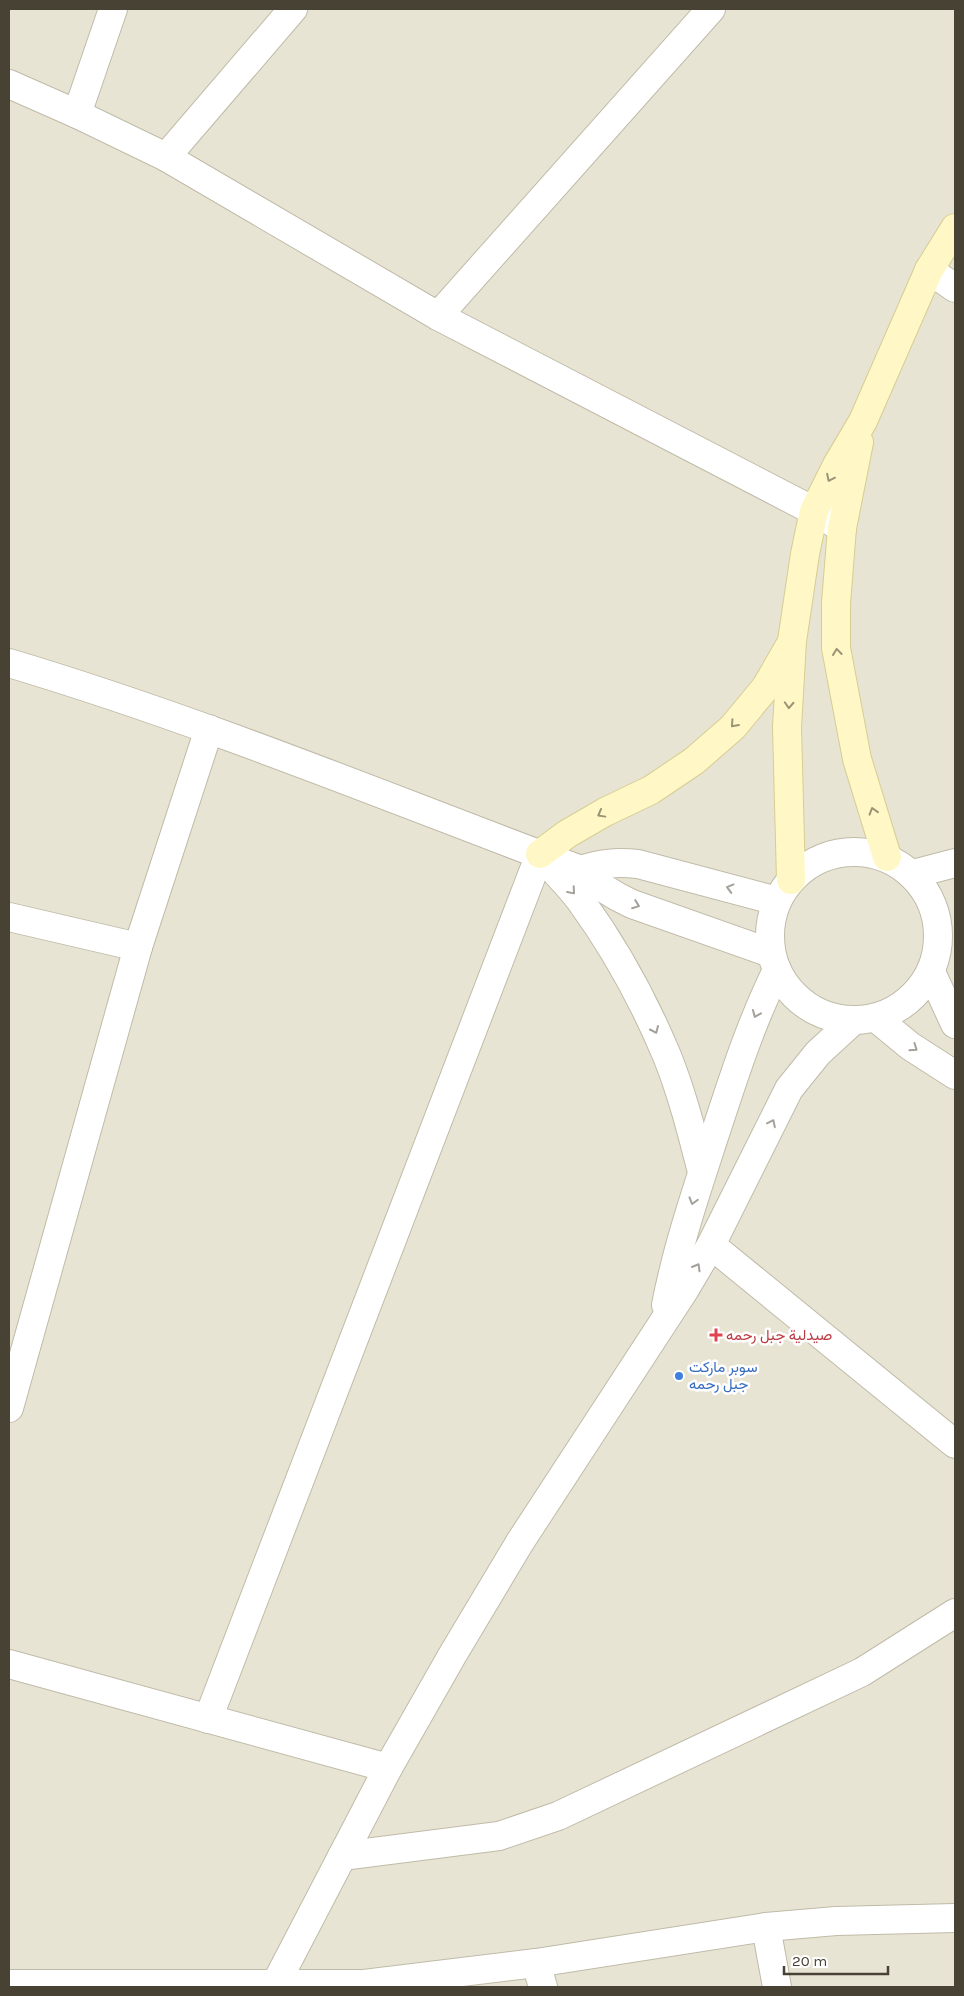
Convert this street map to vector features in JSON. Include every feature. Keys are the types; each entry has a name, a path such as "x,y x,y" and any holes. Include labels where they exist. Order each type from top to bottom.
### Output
{"street":[{"path":"76,114 113,9"},
{"path":"166,157 293,9"},
{"path":"438,316 712,9"},
{"path":"9,84 166,157 438,316 814,511 842,528"},
{"path":"955,228 929,270 863,421 837,465 814,511 805,554 792,642 787,727 784,890 770,926 774,962 790,990 808,1006 830,1016 865,1019 955,1075"},
{"path":"929,270 955,288"},
{"path":"863,421 842,528 836,603 836,648 857,759 887,857"},
{"path":"208,1719 540,854 567,834 605,812 651,790 694,762 733,727 766,687 792,642"},
{"path":"9,664 69,681 209,729 540,854 581,870 602,888 626,901 774,962"},
{"path":"9,1408 138,948 209,729"},
{"path":"784,890 811,863 835,853 861,851 887,857 913,874 927,892 936,913 944,946 955,1024"},
{"path":"540,854 579,899 613,949 643,1002 670,1065 687,1114 702,1172"},
{"path":"581,870 600,864 619,862 784,890"},
{"path":"913,874 955,863"},
{"path":"9,917 138,948"},
{"path":"275,1985 388,1768 452,1654 520,1542 711,1244 789,1089 818,1053 865,1019 898,1008 917,992 944,946"},
{"path":"662,1323 671,1282 702,1172 739,1057 774,962"},
{"path":"711,1244 955,1444"},
{"path":"342,1856 500,1836 558,1816 862,1672 955,1612"},
{"path":"9,1664 388,1768"},
{"path":"9,1984 363,1986 540,1975 766,1927 836,1921 955,1918"},
{"path":"766,1927 777,1987"}],"shaded area":[{"path":"9,9 955,9 955,1987 9,1987"}],"place":[{"name":"صيدلية جبل رحمه","path":"716,1335"},
{"name":"سوبر ماركت جبل رحمه","path":"679,1376"}]}
